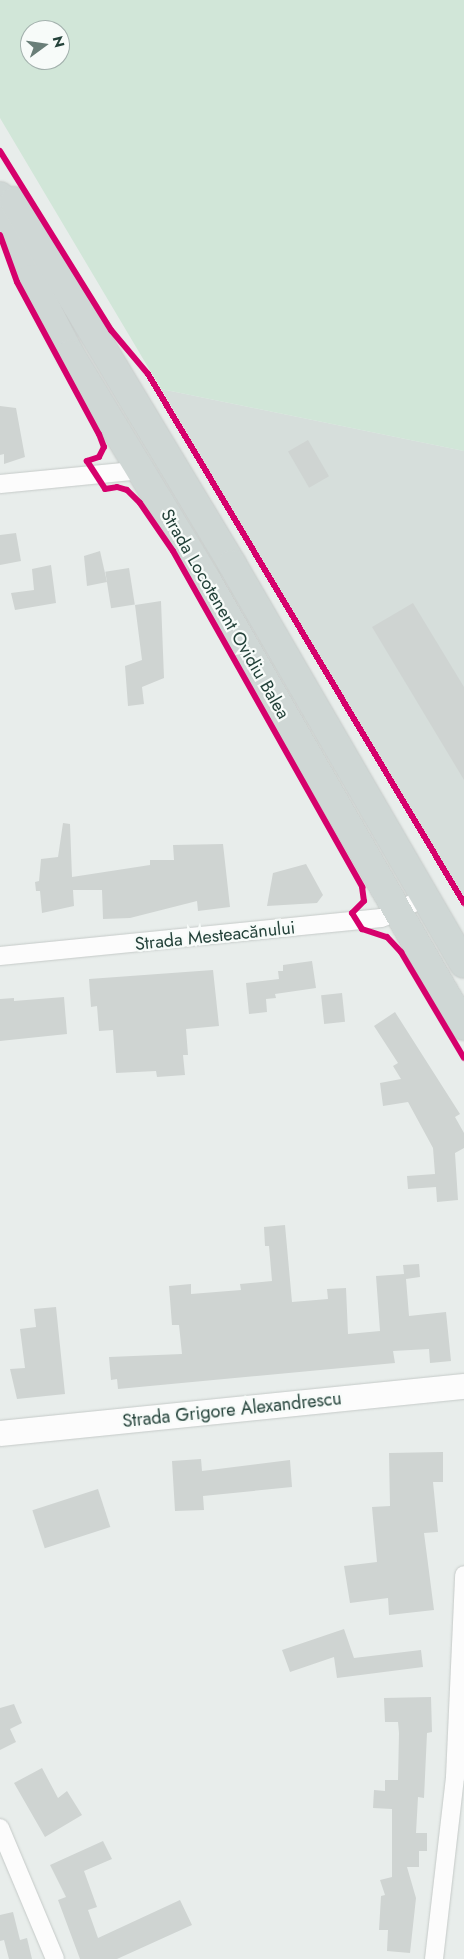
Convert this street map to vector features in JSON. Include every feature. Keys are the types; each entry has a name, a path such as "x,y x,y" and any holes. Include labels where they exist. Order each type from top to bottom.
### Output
{"main road":[{"name":"Strada Locotenent Ovidiu Balea","path":"0,182 26,218 237,573 464,964"},
{"name":"Strada Locotenent Ovidiu Balea","path":"0,196 31,278 70,354 142,470 396,913 464,1026"}],"street":[{"path":"0,484 142,470"},
{"name":"Strada Mesteacănului","path":"0,956 236,935 396,913 424,897"},
{"name":"Strada Grigore Alexandrescu","path":"0,1433 464,1386"},
{"path":"434,1959 456,1777 464,1575"},
{"path":"0,1828 55,1959"}],"shaded area":[{"path":"161,389 464,451 464,908"}],"green space":[{"path":"0,0 464,0 464,451 161,389 0,118"}],"building":[{"path":"0,406 16,408 25,457 4,464 4,454 0,455"},
{"path":"308,440 329,476 309,488 288,452"},
{"path":"16,533 21,561 0,565 0,535"},
{"path":"100,551 107,582 87,586 84,556"},
{"path":"51,565 56,603 15,610 11,593 34,590 32,569"},
{"path":"129,568 135,605 111,608 105,572"},
{"path":"161,601 164,678 142,687 144,704 128,706 125,666 142,660 135,605"},
{"path":"413,603 464,687 464,780 372,627"},
{"path":"63,823 70,824 72,877 150,865 150,860 174,860 173,845 223,844 230,907 198,911 197,901 130,918 103,919 102,890 73,890 74,906 42,913 40,891 36,891 35,882 39,881 41,859 58,857"},
{"path":"306,864 323,895 317,903 267,906 273,873"},
{"path":"312,961 316,988 275,994 276,998 266,999 267,1012 249,1014 246,983 279,979 278,971 283,971 283,965"},
{"path":"213,970 219,1026 186,1029 188,1055 183,1055 185,1075 157,1077 156,1071 116,1073 113,1030 99,1031 97,1006 91,1007 89,979"},
{"path":"342,993 345,1022 324,1024 321,995"},
{"path":"64,997 67,1034 0,1041 0,999 14,998 14,1001"},
{"path":"395,1012 460,1114 455,1117 464,1133 464,1148 455,1153 458,1200 437,1202 436,1187 408,1189 407,1176 435,1174 433,1148 408,1102 383,1106 380,1083 401,1079 393,1066 398,1063 374,1026"},
{"path":"285,1225 292,1302 328,1299 327,1289 346,1288 348,1334 380,1331 376,1276 404,1274 403,1265 419,1264 420,1277 406,1279 409,1316 446,1312 451,1361 430,1363 429,1349 393,1351 395,1363 118,1389 117,1379 111,1380 109,1357 182,1354 179,1325 172,1325 169,1286 191,1284 191,1294 241,1290 240,1284 272,1281 269,1246 265,1246 264,1227"},
{"path":"56,1307 65,1394 17,1399 10,1369 25,1368 20,1329 36,1327 34,1309"},
{"path":"443,1452 443,1482 433,1482 438,1532 424,1533 434,1610 389,1615 388,1598 350,1603 344,1566 377,1562 372,1507 390,1506 389,1453"},
{"path":"201,1459 202,1471 290,1460 292,1487 203,1496 204,1510 175,1511 172,1461"},
{"path":"98,1489 110,1527 45,1548 32,1510"},
{"path":"344,1629 354,1658 421,1650 423,1667 337,1678 334,1657 290,1672 282,1650"},
{"path":"431,1697 432,1732 427,1733 424,1798 418,1797 416,1833 427,1833 427,1851 419,1851 419,1867 407,1867 416,1898 410,1953 387,1951 388,1930 379,1930 381,1896 385,1895 380,1880 392,1877 392,1809 373,1808 374,1790 385,1791 385,1780 398,1780 399,1733 398,1722 385,1722 384,1698"},
{"path":"14,1704 22,1723 10,1729 16,1742 0,1750 0,1708"},
{"path":"42,1768 58,1798 67,1791 82,1815 45,1837 14,1783"},
{"path":"103,1841 112,1859 84,1871 97,1907 88,1910 98,1938 180,1900 192,1925 117,1959 80,1959 58,1900 66,1897 50,1865"},
{"path":"13,1912 20,1940 27,1938 32,1959 9,1959 4,1940 0,1941 0,1915"}],"cycle path":[{"path":"0,151 111,330 148,374 464,903"},
{"path":"0,235 17,282 99,434 104,447 99,457 87,461 105,489 117,487 127,490 140,503 173,551 362,887 364,901 352,913 362,929 387,937 401,952 464,1058"}]}
